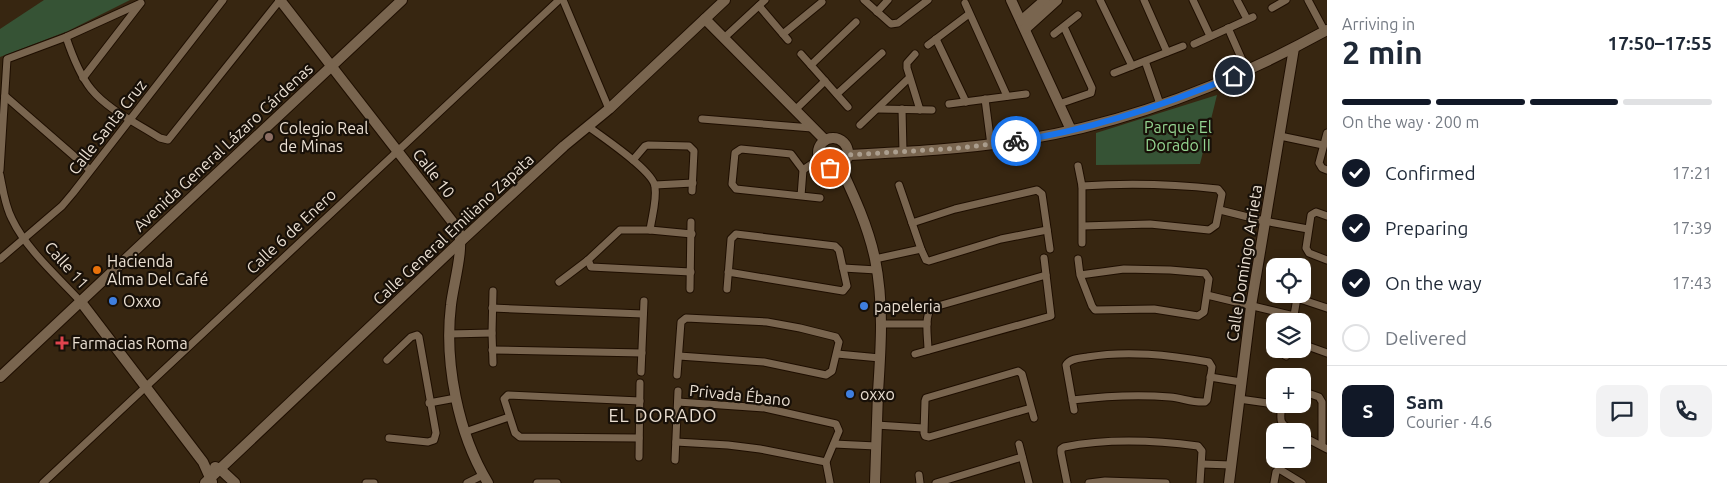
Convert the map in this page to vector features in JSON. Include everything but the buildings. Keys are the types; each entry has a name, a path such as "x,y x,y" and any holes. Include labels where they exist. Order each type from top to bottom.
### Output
{"street":[{"name":"Calle Santa Cruz","path":"0,258 24,240 62,206 223,0"},
{"path":"66,37 73,58 92,90 104,102 160,138 168,140 280,0"},
{"name":"Calle 10","path":"280,0 454,223 461,235 461,242"},
{"name":"Avenida General Lázaro Cárdenas","path":"0,378 402,0"},
{"path":"561,0 609,108"},
{"name":"Calle 6 de Enero","path":"43,483 561,0"},
{"name":"Calle General Emiliano Zapata","path":"209,482 220,469 461,242 564,146 589,127 725,0"},
{"path":"724,38 765,0"},
{"path":"864,0 890,24 898,23 928,0"},
{"path":"878,12 888,0"},
{"path":"1011,0 1071,130"},
{"path":"1023,25 1044,0"},
{"path":"1023,25 1057,0"},
{"path":"1100,0 1132,66"},
{"path":"1144,0 1167,52"},
{"path":"1193,0 1210,36"},
{"path":"1194,44 1250,18 1238,0"},
{"path":"1272,8 1286,0"},
{"path":"848,155 991,145 1046,136 1186,96 1247,71 1294,48 1324,29 1308,0"},
{"path":"84,78 142,1"},
{"path":"0,170 7,59 66,37 142,1"},
{"path":"759,6 785,37 822,2"},
{"path":"965,3 1008,96"},
{"path":"928,45 969,14"},
{"path":"1054,34 1078,15"},
{"path":"705,19 825,140"},
{"path":"811,65 856,22"},
{"path":"1059,104 1091,93 1092,88 1064,27"},
{"path":"1228,28 1247,71"},
{"path":"936,39 966,102"},
{"path":"1114,74 1183,46"},
{"name":"Calle Domingo Arrieta","path":"1229,483 1250,306 1294,48"},
{"path":"837,94 882,53"},
{"path":"801,54 848,106"},
{"path":"915,54 907,63 909,78 920,110"},
{"path":"1145,61 1160,104"},
{"path":"860,125 909,78"},
{"path":"795,110 825,81"},
{"path":"949,104 1026,94"},
{"path":"5,96 90,170"},
{"path":"985,99 991,145"},
{"path":"878,109 932,110"},
{"path":"902,109 903,152"},
{"path":"702,119 812,128"},
{"path":"589,127 633,160 650,175 656,185 650,230"},
{"path":"1327,133 1319,163 1322,168 1327,170"},
{"path":"1280,136 1323,145"},
{"path":"830,138 839,139 846,145 848,155 840,166 830,168 819,159 819,148 825,140 830,138"},
{"path":"633,160 648,145 689,146 694,151 693,188 656,185"},
{"path":"801,196 803,170 791,154 741,148 735,153 732,184 736,189 801,196 820,198"},
{"path":"803,170 819,159"},
{"path":"840,166 860,212 875,259 880,297 881,324 875,483"},
{"path":"1078,166 1082,186 1082,242"},
{"name":"Calle 11","path":"0,175 12,219 24,240 81,302 146,387 203,462 209,482"},
{"path":"1082,186 1154,183 1218,190 1222,194 1216,225 1209,230 1150,224 1082,226"},
{"path":"899,185 924,258 930,261 1001,239 1047,230"},
{"path":"912,223 955,209 1037,190 1042,194 1050,249"},
{"path":"1220,210 1264,221 1308,228"},
{"path":"1327,216 1316,212 1311,215 1306,248 1307,251 1327,260"},
{"path":"690,289 691,222"},
{"path":"560,282 588,260 620,230 650,230 692,234"},
{"path":"727,289 728,272 731,239 736,234 835,246 839,250 847,286 843,291 728,272"},
{"path":"461,242 450,306 451,368 456,398 465,432 486,479 467,483"},
{"path":"875,259 921,249"},
{"path":"915,354 1049,318 1052,314 1044,258"},
{"path":"1078,259 1080,275 1095,310 1154,309 1198,316 1204,312 1209,279 1205,274 1124,268 1080,275"},
{"path":"588,260 591,267 691,272"},
{"path":"843,268 877,270"},
{"path":"928,350 928,312 934,306 1046,274"},
{"path":"493,291 493,363"},
{"path":"1207,295 1275,313"},
{"path":"641,372 644,301"},
{"path":"1311,303 1327,308"},
{"path":"492,308 643,314"},
{"path":"677,375 681,322 686,318 767,322 836,337 840,342 832,371 826,374 764,362 679,356"},
{"path":"881,324 927,324"},
{"path":"449,334 492,333"},
{"path":"387,360 411,337 417,335 436,433 434,440 428,442 389,438"},
{"path":"1311,347 1327,353"},
{"path":"492,350 642,353"},
{"path":"837,354 880,358"},
{"path":"1072,400 1109,395 1141,395 1205,402 1207,400 1212,367 1209,362 1180,357 1128,354 1099,355 1071,360 1066,365 1072,400 1074,410"},
{"path":"1031,408 928,437 925,436 923,428 925,401 929,397 1018,371 1022,374 1034,418"},
{"path":"1210,377 1241,382"},
{"path":"639,457 640,383"},
{"name":"Privada Ébano","path":"675,460 678,391"},
{"path":"1311,394 1319,397 1322,402 1324,447 1311,440"},
{"path":"639,438 520,437 515,433 504,399 508,395 640,401"},
{"path":"429,403 456,398"},
{"path":"1239,399 1266,402"},
{"name":"Privada Ébano","path":"678,402 765,408 836,424 839,431 826,462"},
{"path":"465,432 509,416"},
{"path":"876,425 923,428"},
{"path":"1067,483 1061,449 1090,442 1130,440 1163,441 1198,446 1202,451 1200,483"},
{"path":"676,442 760,449 826,462 830,483"},
{"path":"834,444 876,446"},
{"path":"1019,444 1028,483"},
{"path":"936,483 1022,457"},
{"path":"203,462 220,469 235,483"},
{"path":"1202,464 1231,465"},
{"path":"1274,483 1276,472 1279,469 1302,483"},
{"path":"919,475 920,483"},
{"path":"1088,483 1105,481 1166,483"},
{"path":"366,483 374,483"},
{"path":"537,483 557,483"}],"green space":[{"path":"44,0 130,0 68,31 0,57 0,29"},
{"name":"Parque El Dorado II","path":"1217,95 1200,164 1096,165 1096,133"}],"way so far":[{"path":"830,168 840,166 847,159 848,155 960,148 1016,141"}],"place":[{"name":"Colegio Real de Minas","path":"269,137"},
{"name":"Hacienda Alma Del Café","path":"97,270"},
{"name":"Oxxo","path":"113,301"},
{"name":"papeleria","path":"864,306"},
{"name":"Farmacias Roma","path":"62,343"},
{"name":"oxxo","path":"850,394"}],"district":[{"name":"EL DORADO","path":"663,416"}],"route":[{"path":"1016,141 1046,136 1117,118 1178,99 1234,76"}]}
